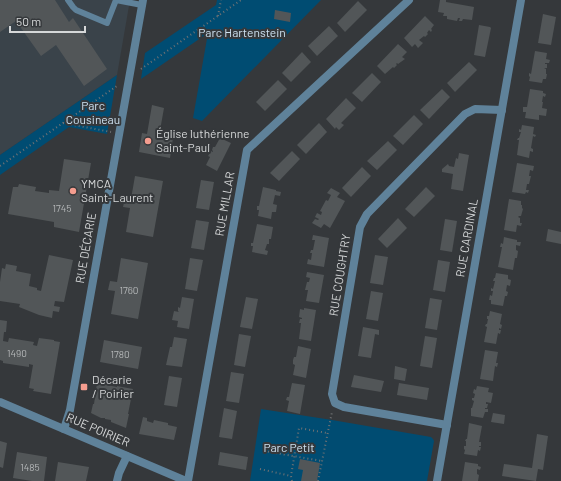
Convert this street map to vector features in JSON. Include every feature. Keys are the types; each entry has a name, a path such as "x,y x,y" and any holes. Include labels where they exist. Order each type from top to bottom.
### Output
{"street":[{"name":"RUE MILLAR","path":"187,481 247,150 409,0"},
{"name":"RUE CARDINAL","path":"437,481 521,0"},
{"name":"RUE DÉCARIE","path":"64,429 70,410 142,2"},
{"name":"RUE COUGHTRY","path":"335,402 332,394 360,227 367,214 465,114 475,109 502,110"},
{"name":"RUE POIRIER","path":"0,402 187,481"},
{"path":"335,402 344,407 447,425"},
{"path":"117,481 127,456"}],"lane":[{"path":"68,0 76,10 107,22 116,0 142,2"}],"path":[{"path":"218,16 221,0"},
{"path":"141,69 241,0"},
{"path":"0,166 117,86"},
{"path":"63,123 109,132"},
{"path":"318,481 331,414 335,402"},
{"path":"292,481 291,476 299,428 328,433"},
{"path":"264,451 322,462"},
{"path":"260,469 291,476"}],"shaded area":[{"path":"0,0 130,0 117,75 0,155"}],"green space":[{"name":"Parc Hartenstein","path":"217,0 321,0 202,121 193,118 208,33 141,79 145,53 216,5"},
{"name":"Parc Cousineau","path":"117,75 107,134 69,127 0,175 0,155"},
{"name":"Parc Petit","path":"261,409 431,437 434,441 427,481 250,481"}],"building":[{"path":"0,0 55,0 69,22 73,18 107,69 84,86 56,45 41,56 16,21 0,32"},
{"path":"440,0 446,0 446,2 474,7 472,20 463,19 462,21 459,21 460,18 458,18 457,21 447,19 447,16 443,16 444,13 438,12"},
{"path":"358,1 367,10 345,32 337,23"},
{"path":"275,10 291,13 290,22 274,19"},
{"path":"543,14 556,17 551,45 538,43"},
{"path":"425,16 434,25 431,29 432,30 431,32 429,30 425,37 424,36 419,40 423,43 418,48 415,44 412,47 404,38"},
{"path":"479,25 491,28 485,57 474,55"},
{"path":"329,26 338,36 317,56 308,46"},
{"path":"398,44 407,52 402,57 405,59 398,64 397,63 394,68 393,67 385,74 377,66"},
{"path":"535,51 547,53 546,59 550,60 549,63 545,63 547,64 547,68 544,68 546,69 547,74 546,79 543,79 542,83 529,81 529,73 531,74"},
{"path":"302,52 311,62 291,82 282,73"},
{"path":"469,62 477,70 455,92 447,83"},
{"path":"372,73 381,82 362,102 352,93"},
{"path":"278,80 287,89 265,111 256,102"},
{"path":"442,89 450,97 429,119 420,110"},
{"path":"530,89 543,91 543,93 546,94 545,97 543,96 542,108 547,109 546,116 539,115 539,120 525,118 526,112 523,112 523,107 527,107"},
{"path":"346,98 356,108 341,123 344,125 339,130 336,127 335,129 326,119"},
{"path":"152,105 164,108 159,136 173,138 170,158 139,152 142,133 147,134"},
{"path":"414,115 423,124 403,145 393,136"},
{"path":"319,123 327,132 306,154 297,145"},
{"path":"522,125 534,127 533,134 536,135 535,137 533,136 531,148 533,149 533,152 530,151 529,158 517,155 519,140 517,140 521,132 519,132 519,129 521,130"},
{"path":"220,138 231,143 217,171 206,165 210,157 208,156 211,151 213,152 213,147 215,147"},
{"path":"388,141 397,150 377,170 367,161"},
{"path":"292,151 300,159 279,181 270,173"},
{"path":"459,153 469,155 463,191 451,189 453,174 442,172 442,169 448,164 449,166 454,167"},
{"path":"64,159 91,163 79,232 54,227 54,222 8,214 13,187 18,187 19,184 36,187 35,191 49,193 49,190 59,191"},
{"path":"517,163 534,166 533,171 530,170 529,176 531,176 529,184 527,184 526,190 529,190 528,193 526,192 525,194 512,192"},
{"path":"362,167 371,176 351,197 342,188"},
{"path":"135,176 163,181 153,237 126,232 130,208 123,207 125,198 131,199"},
{"path":"201,180 214,182 209,210 196,208"},
{"path":"263,187 281,192 280,196 275,195 273,204 277,205 276,212 272,212 271,219 258,216 259,210 257,210 257,206 259,206"},
{"path":"426,187 435,196 414,217 405,209"},
{"path":"331,188 340,193 337,197 345,201 330,228 324,224 321,228 312,223 315,219 319,219 315,217 317,213 321,215 322,212 320,211 326,200 328,201 331,195 327,193"},
{"path":"509,199 521,201 523,209 521,216 518,217 520,218 520,223 522,223 521,226 517,225 516,232 504,230"},
{"path":"398,218 407,228 387,248 378,239"},
{"path":"445,219 457,221 452,252 440,250"},
{"path":"196,220 209,222 204,250 191,248"},
{"path":"257,224 273,227 271,239 269,239 269,244 267,244 265,250 268,251 267,255 252,252 253,246 251,246 251,243 253,243"},
{"path":"548,229 561,232 561,244 546,241"},
{"path":"313,235 329,238 324,267 307,264 308,259 311,260 312,253 310,253 311,250 313,250 315,240 312,240"},
{"path":"504,237 521,242 520,246 516,245 516,250 518,251 513,270 498,267 502,247 500,247 501,243 503,244"},
{"path":"49,255 73,260 64,302 55,301 54,306 60,307 59,312 53,311 52,318 39,315 19,307 20,304 0,301 2,268 5,269 6,264 17,266 16,271 31,274 29,286 37,288 37,290 41,291"},
{"path":"375,255 388,257 383,285 370,283"},
{"path":"121,258 148,263 138,319 111,314 115,291 108,290 110,281 117,282"},
{"path":"190,258 203,260 197,291 185,289"},
{"path":"438,260 450,262 445,292 433,290"},
{"path":"307,272 324,275 319,303 306,301 308,290 305,290 307,282 309,282 310,278 306,277"},
{"path":"496,273 508,275 508,279 511,280 510,286 507,285 506,291 508,292 507,296 505,296 503,306 491,304 491,300 489,300 490,295 492,296 493,291 491,291 491,288 493,289 495,281 493,281"},
{"path":"371,291 383,293 378,321 366,319"},
{"path":"182,297 194,299 189,329 177,327 178,321 172,320 174,311 179,312 178,307 180,308"},
{"path":"246,297 258,299 252,329 240,327"},
{"path":"430,298 442,300 437,330 425,328"},
{"path":"304,308 316,310 311,341 299,339 301,323 299,323 300,319 302,319 299,317 300,309 304,310"},
{"path":"490,311 502,314 500,324 502,325 501,329 499,328 499,330 501,330 500,334 498,333 496,344 484,342 487,327 485,326 488,319 487,316 489,316"},
{"path":"0,320 7,321 3,341 8,342 9,338 34,342 33,345 37,346 39,338 60,342 51,394 33,391 34,389 29,388 33,365 29,364 29,367 3,363 3,361 0,360"},
{"path":"363,327 379,330 379,335 375,334 371,358 358,356"},
{"path":"239,334 251,336 245,367 234,365"},
{"path":"425,336 437,338 432,368 420,366"},
{"path":"174,337 187,339 182,367 166,365"},
{"path":"104,340 142,347 138,369 100,362"},
{"path":"298,346 311,349 306,378 293,375 295,365 293,364 293,360 294,357 296,357"},
{"path":"485,350 498,352 496,363 498,363 497,367 495,366 493,381 480,379"},
{"path":"395,366 407,369 405,381 394,379"},
{"path":"231,372 244,374 239,403 226,401"},
{"path":"354,375 384,381 381,392 351,387"},
{"path":"169,376 182,378 177,407 164,405"},
{"path":"97,383 133,389 126,428 111,422 111,420 101,418 91,413"},
{"path":"292,383 305,385 300,414 287,411 289,401 286,400 287,397 289,397"},
{"path":"399,383 429,388 427,400 397,395"},
{"path":"477,386 489,388 488,392 493,393 491,403 486,402 486,404 488,404 487,408 485,409 488,409 488,412 485,412 483,418 471,416 471,408 474,401 472,398 474,398 475,394 473,393"},
{"path":"224,408 237,411 232,439 219,437"},
{"path":"493,413 505,415 504,424 491,422"},
{"path":"143,417 147,418 147,421 153,423 154,420 168,423 168,425 177,427 174,440 139,434"},
{"path":"469,423 482,426 479,442 481,442 481,446 479,447 481,447 480,451 478,450 477,456 464,454 464,446 466,446 465,441 467,439"},
{"path":"537,434 548,436 543,470 538,469 536,481 502,476 504,464 532,468"},
{"path":"0,441 7,443 3,468 0,467"},
{"path":"17,452 47,457 44,481 13,478"},
{"path":"220,452 248,457 246,470 218,465"},
{"path":"300,459 320,463 317,481 301,481 303,470 298,469"},
{"path":"58,462 89,467 86,481 55,481"},
{"path":"465,462 478,464 478,466 481,467 480,470 477,469 477,474 479,475 478,481 462,481"}],"place":[{"name":"Église luthérienne Saint-Paul","path":"148,141"},
{"name":"YMCA Saint-Laurent","path":"73,191"},
{"name":"Décarie / Poirier","path":"84,387"}]}
